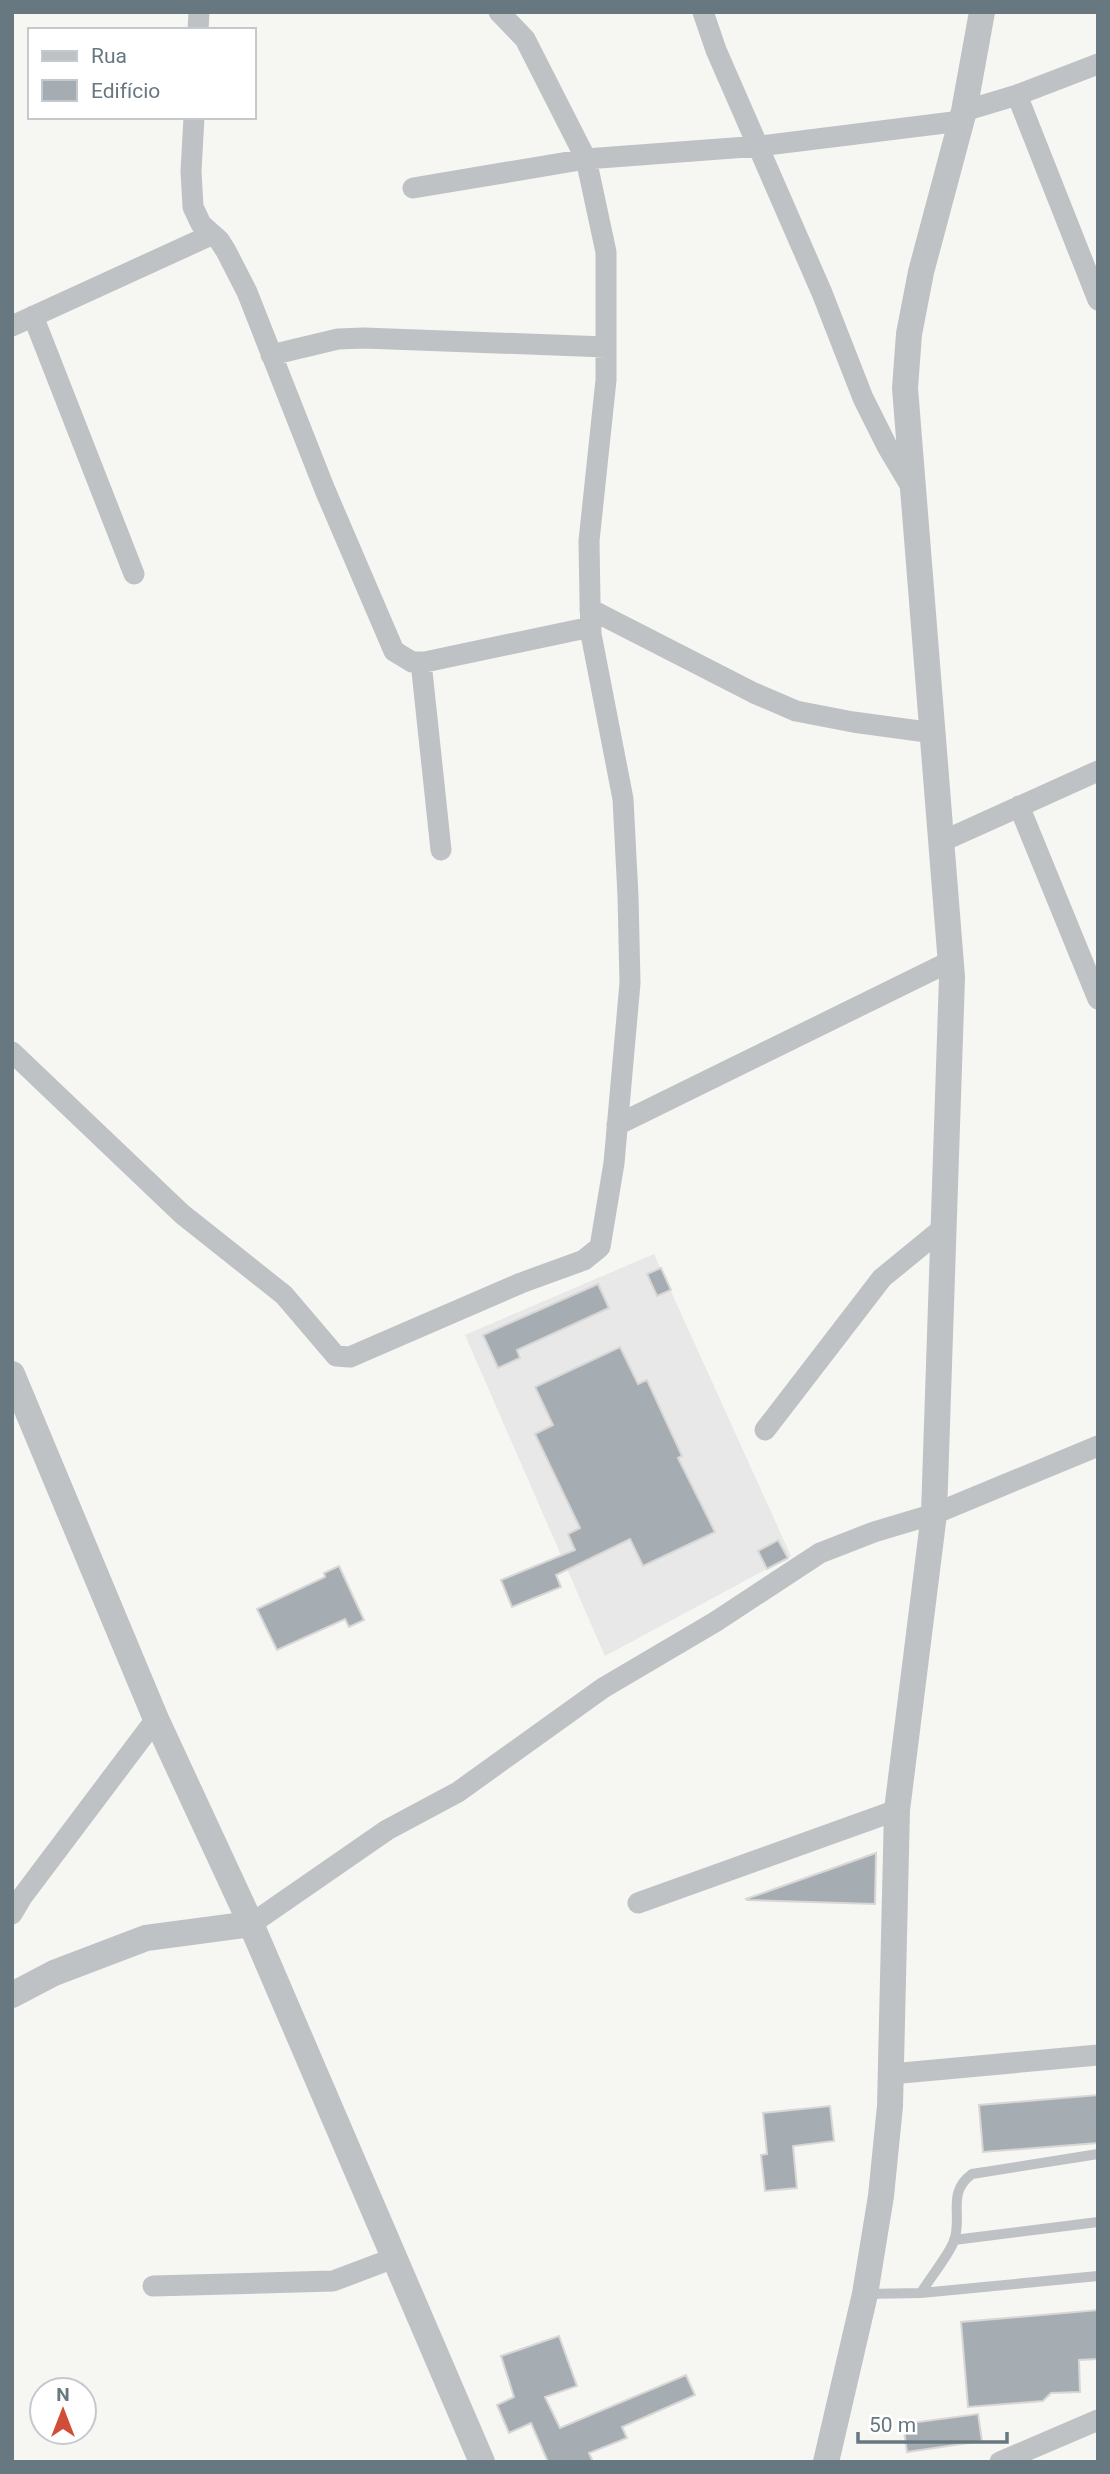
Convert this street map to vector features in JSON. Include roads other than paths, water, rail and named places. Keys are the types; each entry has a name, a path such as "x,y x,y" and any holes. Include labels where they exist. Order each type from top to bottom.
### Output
{"street":[{"path":"703,12 716,50 760,146 863,398 888,448 914,491"},
{"path":"826,2462 865,2294 881,2196 891,2074 897,1810 934,1514 951,961 905,388 909,334 921,272 963,116 982,12"},
{"path":"12,1052 182,1214 284,1295 336,1356 350,1357 521,1283 584,1260 600,1247 608,1204 630,984 623,799 590,618 589,541 606,380 606,252 586,159 525,39 504,15"},
{"path":"413,188 586,159 760,146 963,116 1098,64"},
{"path":"1017,95 1098,300"},
{"path":"194,119 191,171 193,207 201,224 219,240 242,282 325,491 394,651 404,659 421,662 590,618 796,711 934,733"},
{"path":"12,326 211,235"},
{"path":"33,316 134,574"},
{"path":"271,355 338,339 364,338 606,347"},
{"path":"421,662 441,850"},
{"path":"943,841 1098,771"},
{"path":"1019,806 1098,999"},
{"path":"617,1125 951,961"},
{"path":"765,1430 882,1278 943,1228"},
{"path":"12,1374 156,1718 251,1923 478,2460"},
{"path":"12,1995 54,1973 146,1938 251,1923 387,1830 458,1792 603,1688 715,1622 820,1553 874,1532 934,1514 1098,1446"},
{"path":"12,1914 156,1718"},
{"path":"638,1903 897,1810"},
{"path":"891,2074 1098,2055"},
{"path":"153,2286 333,2281 394,2258"},
{"path":"1000,2462 1098,2420"}],"lane":[{"path":"921,2293 954,2240 958,2189 963,2180 972,2174 1098,2154"},
{"path":"954,2240 1098,2222"},
{"path":"865,2294 921,2293 1098,2276"}]}
